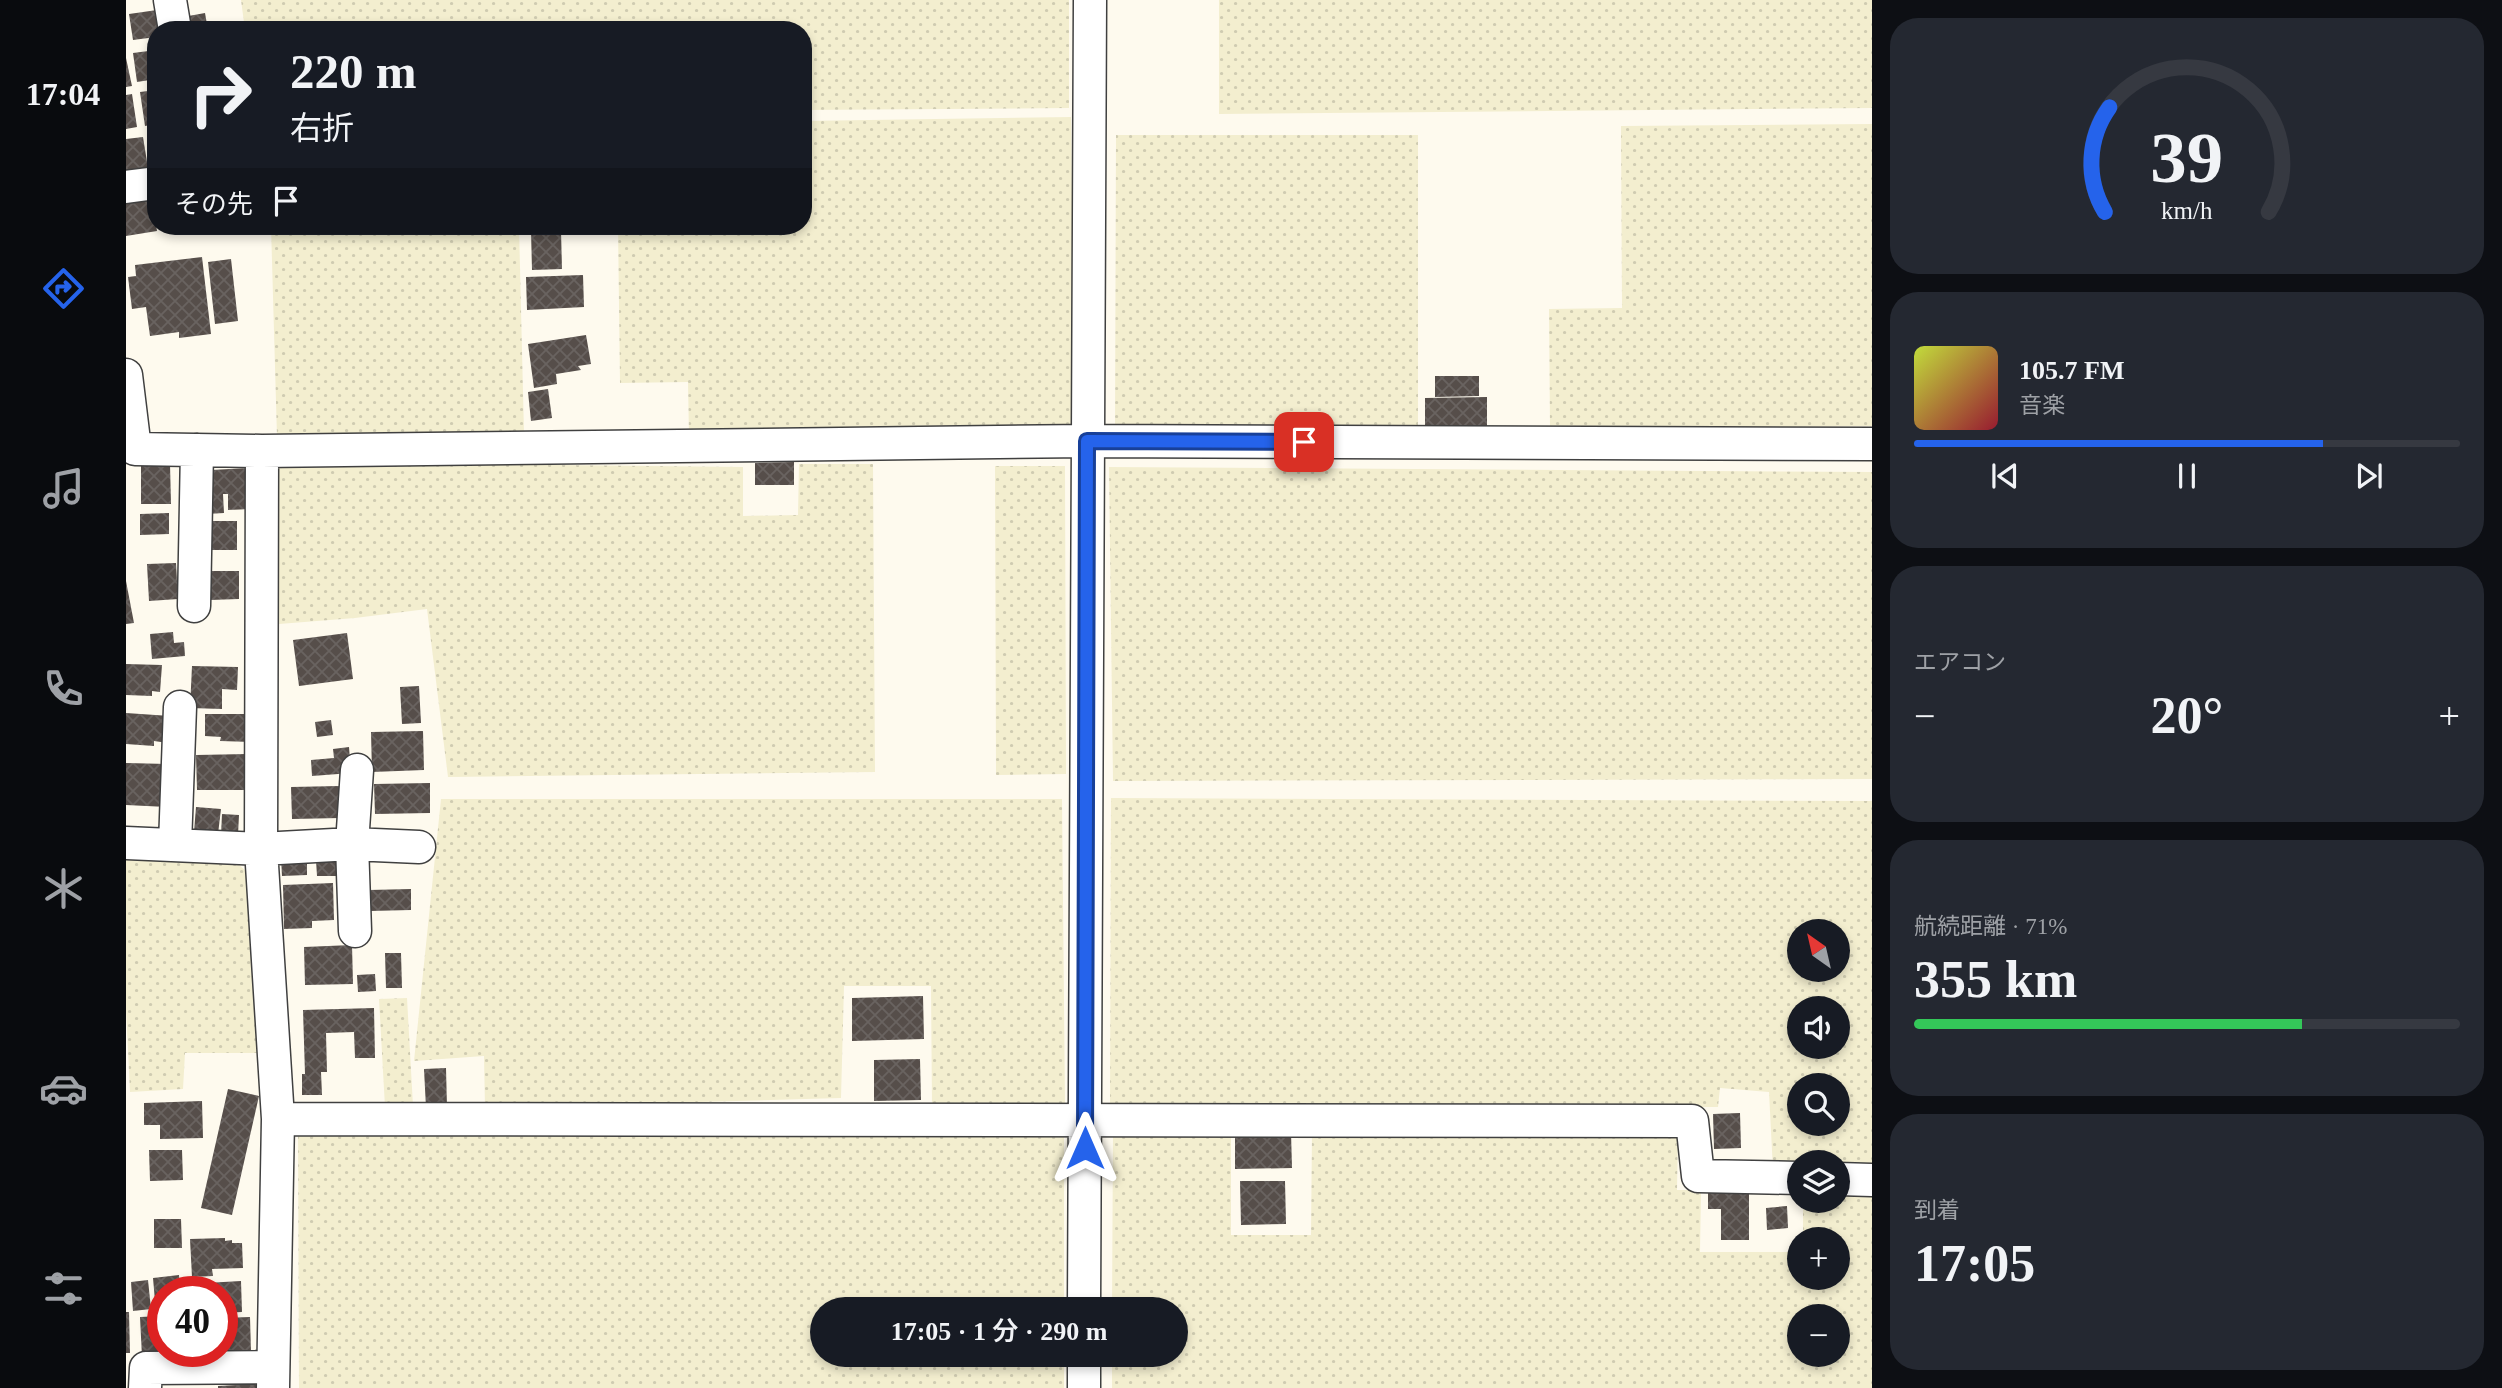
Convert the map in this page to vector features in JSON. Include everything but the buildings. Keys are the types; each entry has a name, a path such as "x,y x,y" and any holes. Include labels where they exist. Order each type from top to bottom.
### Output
{"street":[{"path":"170,0 173,21"},
{"path":"1084,1297 1090,0"},
{"path":"126,187 147,184"},
{"path":"126,374 131,450 262,451 1087,441 1872,444"},
{"path":"194,606 197,450"},
{"path":"141,1371 273,1378 278,1119 261,849 262,451"},
{"path":"175,845 180,707"},
{"path":"355,932 352,844 357,770"},
{"path":"126,843 261,849 352,844 419,847"},
{"path":"278,1119 1692,1121 1698,1176 1787,1178"},
{"path":"1850,1179 1872,1180"},
{"path":"1084,1367 1084,1388"}],"shaded area":[{"path":"241,0 1069,0 1069,108 812,110 812,21 244,21"},
{"path":"1219,0 1872,0 1872,108 1219,114"},
{"path":"1071,117 1075,431 689,437 688,382 620,383 618,235 812,235 812,121"},
{"path":"1872,124 1872,426 1550,429 1549,309 1622,308 1621,126"},
{"path":"1116,135 1418,135 1418,429 1115,429"},
{"path":"271,235 519,235 524,433 277,437"},
{"path":"279,462 743,467 743,516 798,515 799,464 873,464 875,772 448,777 427,609 279,624"},
{"path":"995,466 1065,466 1066,774 996,775"},
{"path":"1109,467 1872,472 1872,779 1113,781"},
{"path":"1111,798 1872,801 1872,1172 1850,1171 1850,1150 1787,1150 1787,1171 1773,1170 1769,1092 1720,1088 1718,1107 1110,1108"},
{"path":"441,799 1062,799 1065,1105 932,1107 931,986 844,986 841,1098 485,1108 484,1056 414,1061"},
{"path":"126,859 235,861 251,876 261,1053 185,1053 183,1089 130,1092 126,1009"},
{"path":"407,998 413,1106 385,1107 379,999"},
{"path":"1064,1128 1064,1297 810,1297 810,1367 1064,1367 1064,1388 299,1388 298,1132"},
{"path":"1678,1131 1677,1190 1701,1190 1700,1252 1787,1252 1787,1290 1850,1290 1850,1227 1803,1227 1803,1213 1850,1213 1850,1196 1872,1196 1872,1388 1112,1388 1112,1367 1188,1367 1188,1297 1112,1297 1113,1132 1231,1132 1231,1235 1311,1235 1312,1132"}],"route":[{"path":"1085,1148 1087,441 1304,442"}]}
